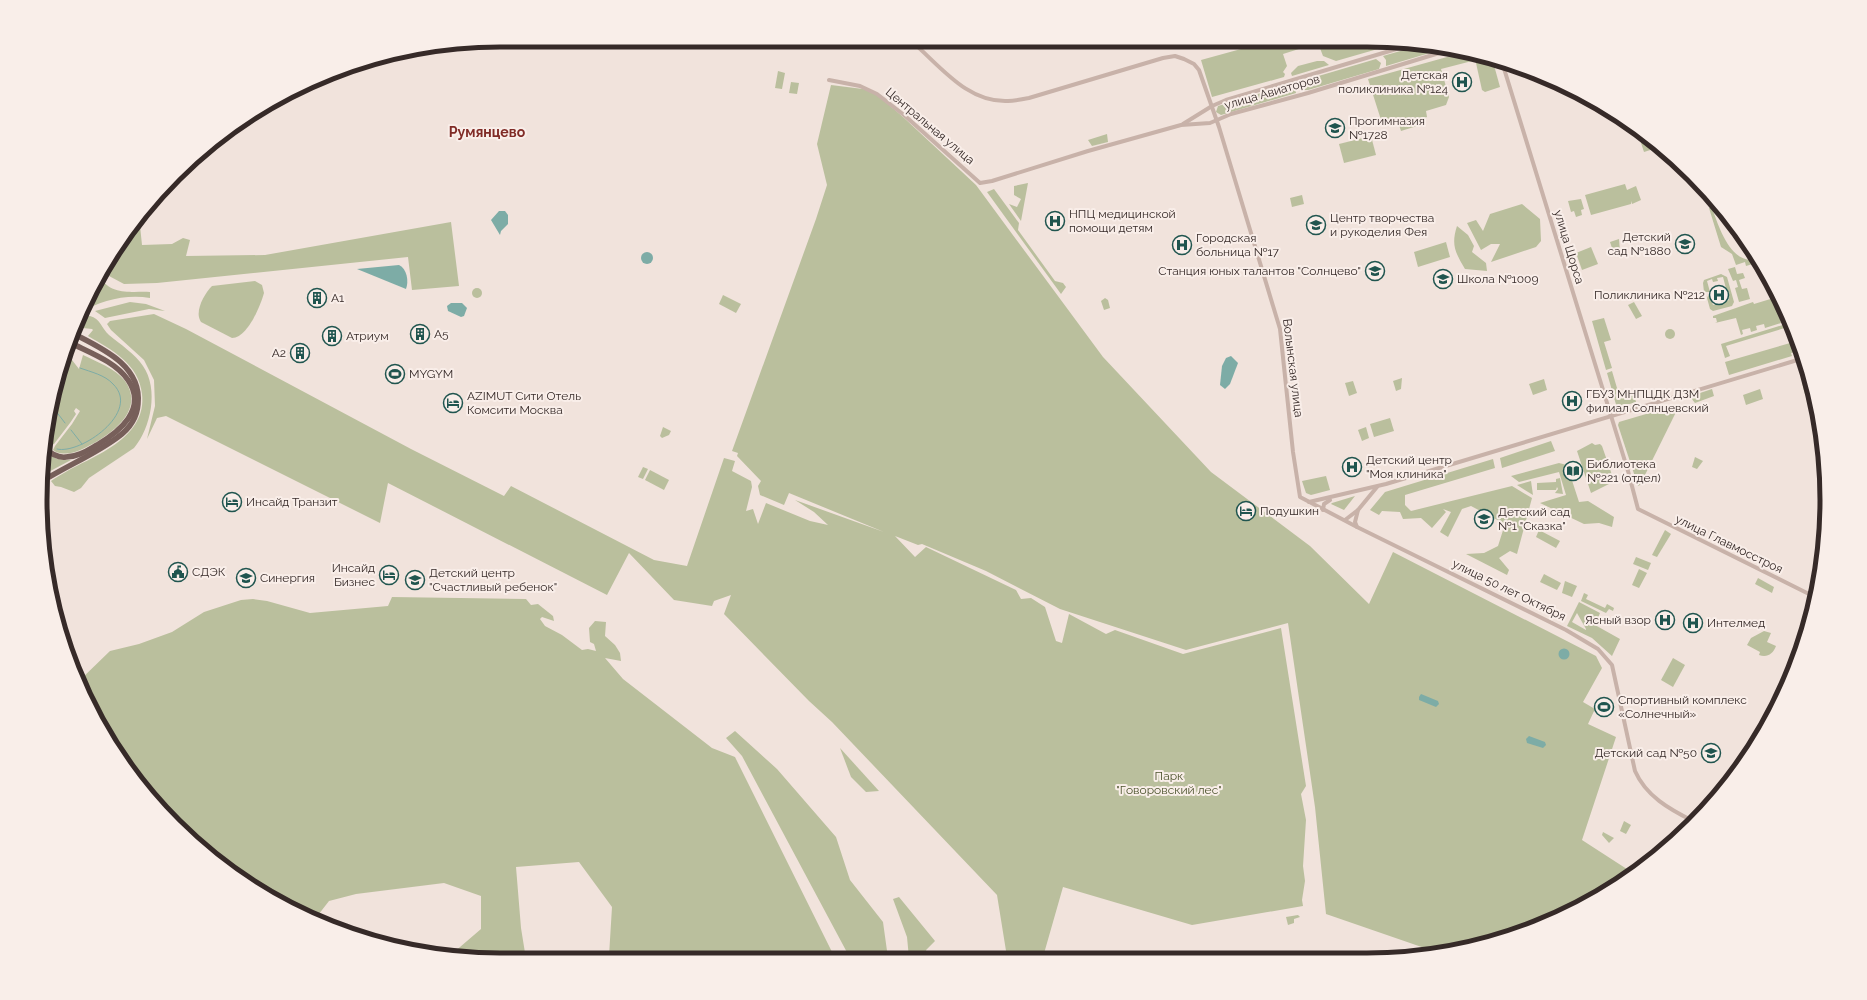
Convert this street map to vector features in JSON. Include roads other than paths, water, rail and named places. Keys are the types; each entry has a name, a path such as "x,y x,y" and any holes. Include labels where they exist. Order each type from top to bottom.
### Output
{"main road":[{"path":"48,478 118,437 131,424 137,411 137,390 130,372 115,357 78,336"},
{"path":"50,451 58,456 76,456 115,434 124,426 129,418 134,398 128,380 114,367 74,345"}],"street":[{"path":"918,47 968,91 987,98 1007,101 1029,98 1149,62 1175,56 1190,62 1199,70 1212,106"},
{"name":"улица Авиаторов","path":"1181,125 1212,106 1399,48"},
{"name":"улица Авиаторов","path":"972,176 980,183 991,181 1088,151 1181,125 1210,123 1438,53"},
{"name":"улица Щорса","path":"1504,68 1634,488 1637,506"},
{"name":"Центральная улица","path":"829,80 860,86 877,94 904,115 972,176"},
{"name":"улица Авиаторов","path":"1212,106 1216,120"},
{"name":"Волынская улица","path":"1216,120 1277,318 1299,495 1309,502"},
{"path":"1309,502 1383,485 1798,360"},
{"path":"1344,520 1358,510 1371,493 1383,485"},
{"path":"1323,510 1324,504 1334,497"},
{"name":"улица 50 лет Октября","path":"1309,502 1566,630 1598,649 1612,665 1635,770 1639,778 1658,800 1689,818"},
{"name":"улица Главмосстроя","path":"1637,506 1640,511 1810,594"},
{"path":"1357,527 1355,519 1358,510"}],"water":[{"path":"499,211 505,211 508,215 508,224 501,231 500,235 491,220"},
{"path":"645,252 649,252 653,258 649,264 645,264 641,260 641,256"},
{"path":"399,265 406,272 406,289 357,269"},
{"path":"451,303 462,303 467,308 464,316 461,317 448,311 447,306"},
{"path":"1231,356 1238,363 1230,384 1225,389 1220,385 1222,366 1226,358"},
{"path":"1562,649 1566,649 1568,650 1568,658 1562,659 1559,656 1559,652"},
{"path":"1421,694 1438,701 1439,704 1436,707 1419,700"},
{"path":"1529,736 1545,742 1546,745 1543,748 1527,743 1526,739"}],"waterway":[{"path":"57,449 67,449 80,445 92,438 104,429 114,418 120,407 120,395 110,381 93,372 80,368"},
{"path":"56,411 65,423"},
{"path":"71,430 82,444"}],"place":[{"name":"Детская поликлиника №124","path":"1462,82"},
{"name":"Прогимназия №1728","path":"1335,128"},
{"name":"НПЦ медицинской помощи детям","path":"1055,221"},
{"name":"Центр творчества и рукоделия Фея","path":"1316,225"},
{"name":"Детский сад №1880","path":"1685,244"},
{"name":"Городская больница №17","path":"1182,245"},
{"name":"Станция юных талантов \"Солнцево\"","path":"1375,271"},
{"name":"Школа №1009","path":"1443,279"},
{"name":"Поликлиника №212","path":"1719,295"},
{"name":"А1","path":"317,298"},
{"name":"А5","path":"420,334"},
{"name":"Атриум","path":"332,336"},
{"name":"А2","path":"300,353"},
{"name":"MYGYM","path":"395,374"},
{"name":"ГБУЗ МНПЦДК ДЗМ филиал Солнцевский","path":"1572,401"},
{"name":"AZIMUT Сити Отель Комсити Москва","path":"453,403"},
{"name":"Детский центр \"Моя клиника\"","path":"1352,467"},
{"name":"Библиотека №221 (отдел)","path":"1573,471"},
{"name":"Инсайд Транзит","path":"232,502"},
{"name":"Подушкин","path":"1246,511"},
{"name":"Детский сад №1 \"Сказка\"","path":"1484,519"},
{"name":"СДЭК","path":"178,572"},
{"name":"Инсайд Бизнес","path":"389,575"},
{"name":"Синергия","path":"246,578"},
{"name":"Детский центр \"Счастливый ребенок\"","path":"415,580"},
{"name":"Ясный взор","path":"1665,620"},
{"name":"Интелмед","path":"1693,623"},
{"name":"Спортивный комплекс «Солнечный»","path":"1604,707"},
{"name":"Детский сад №50","path":"1711,753"}],"district":[{"name":"Румянцево","path":"487,132"}],"park label":[{"name":"Парк \"Говоровский лес\"","path":"1169,783"}]}
